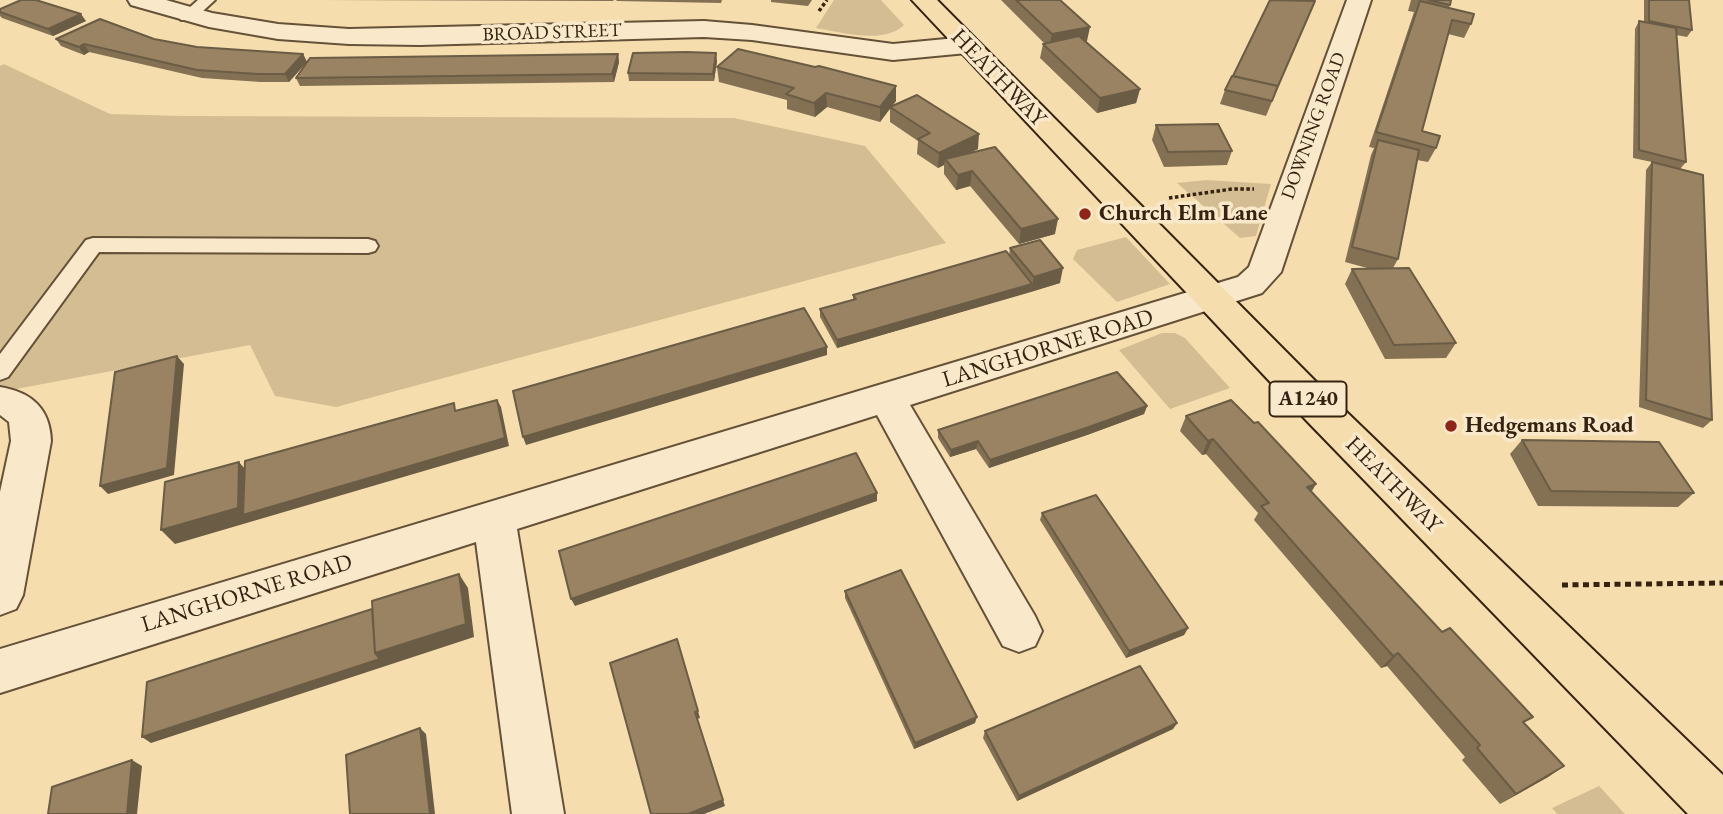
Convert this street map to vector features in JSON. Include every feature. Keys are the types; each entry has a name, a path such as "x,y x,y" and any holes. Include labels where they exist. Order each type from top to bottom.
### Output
{"main road":[{"name":"HEATHWAY","path":"924,0 1208,298 1498,592 1723,812"}],"street":[{"name":"BROAD STREET","path":"141,0 187,17 316,36 457,36 662,28 763,33 891,52 967,46"},
{"name":"DOWNING ROAD","path":"1208,298 1250,285 1264,272 1359,0"},
{"name":"LANGHORNE ROAD","path":"0,671 1208,298"},
{"path":"887,398 1019,631"},
{"path":"0,401 7,401 25,413 32,424 31,441 0,595"},
{"path":"494,517 538,814"}],"lane":[{"path":"187,17 207,0"},
{"path":"0,371 93,245 368,246"}],"path":[{"path":"1124,211 1178,195 1232,189 1290,195"},
{"path":"1498,592 1569,584 1723,583"}],"shaded area":[{"path":"834,0 881,0 904,25 895,31 874,36 816,28"},
{"path":"4,64 110,114 734,118 865,146 946,243 336,407 275,396 250,345 0,392 0,66"},
{"path":"1206,180 1271,184 1256,236 1240,238 1177,183"},
{"path":"1126,237 1170,284 1117,302 1073,259 1077,250"},
{"path":"1162,333 1175,333 1185,338 1230,388 1170,409 1119,350"},
{"path":"1599,786 1625,814 1557,814 1552,808"}],"building":[{"path":"21,0 36,0 81,14 48,29 0,12 0,9"},
{"path":"1016,0 1060,0 1090,27 1052,34"},
{"path":"1270,0 1315,1 1275,93 1278,86 1233,76"},
{"path":"1428,0 1451,0 1450,5"},
{"path":"1649,0 1689,0 1692,30 1649,21"},
{"path":"1420,1 1474,14 1471,24 1452,20 1422,131 1440,136 1436,148 1376,132"},
{"path":"100,19 154,39 197,47 303,54 285,74 257,74 197,70 84,44 79,47 56,39"},
{"path":"1639,21 1676,28 1686,162 1639,150"},
{"path":"1079,36 1140,89 1100,98 1043,44"},
{"path":"738,49 896,86 880,107 826,93 814,103 786,94 794,88 717,67"},
{"path":"633,53 716,53 713,74 628,73"},
{"path":"618,54 612,74 296,78 310,58"},
{"path":"1232,76 1278,86 1272,101 1225,90"},
{"path":"917,95 979,134 939,153 918,139 930,133 890,107"},
{"path":"1218,124 1232,151 1168,152 1156,125"},
{"path":"1378,140 1419,150 1398,259 1352,247"},
{"path":"995,147 1058,219 1021,229 972,171 958,175 945,159"},
{"path":"1652,162 1703,175 1712,420 1646,400"},
{"path":"1040,240 1063,268 1034,277 1010,248"},
{"path":"1006,251 1032,284 837,340 820,309 856,299 853,295"},
{"path":"1409,268 1456,343 1394,345 1352,269"},
{"path":"804,308 827,347 523,437 513,391"},
{"path":"177,356 167,468 100,486 115,372"},
{"path":"1117,372 1147,406 990,460 978,441 951,450 938,430"},
{"path":"497,400 505,438 243,515 245,461 454,403 455,411"},
{"path":"1231,400 1254,423 1258,422 1316,484 1307,487 1442,632 1450,628 1533,717 1523,722 1564,766 1516,794 1477,748 1480,745 1398,653 1393,656 1261,506 1269,503 1213,439 1208,441 1186,416"},
{"path":"1522,440 1659,442 1694,493 1551,491"},
{"path":"856,453 877,493 571,599 559,551"},
{"path":"239,462 238,508 161,530 165,482"},
{"path":"1096,495 1188,628 1129,651 1042,513"},
{"path":"901,570 977,717 915,743 845,591"},
{"path":"459,574 466,624 375,653 372,601"},
{"path":"372,609 375,653 380,659 142,737 147,682"},
{"path":"677,639 698,711 695,712 723,800 688,814 651,814 610,663"},
{"path":"1140,666 1177,723 1019,796 985,731"},
{"path":"420,728 430,814 350,814 346,755"},
{"path":"132,760 127,814 48,814 52,787"}],"place":[{"name":"Church Elm Lane","path":"1085,214"},
{"name":"Hedgemans Road","path":"1451,426"}]}
